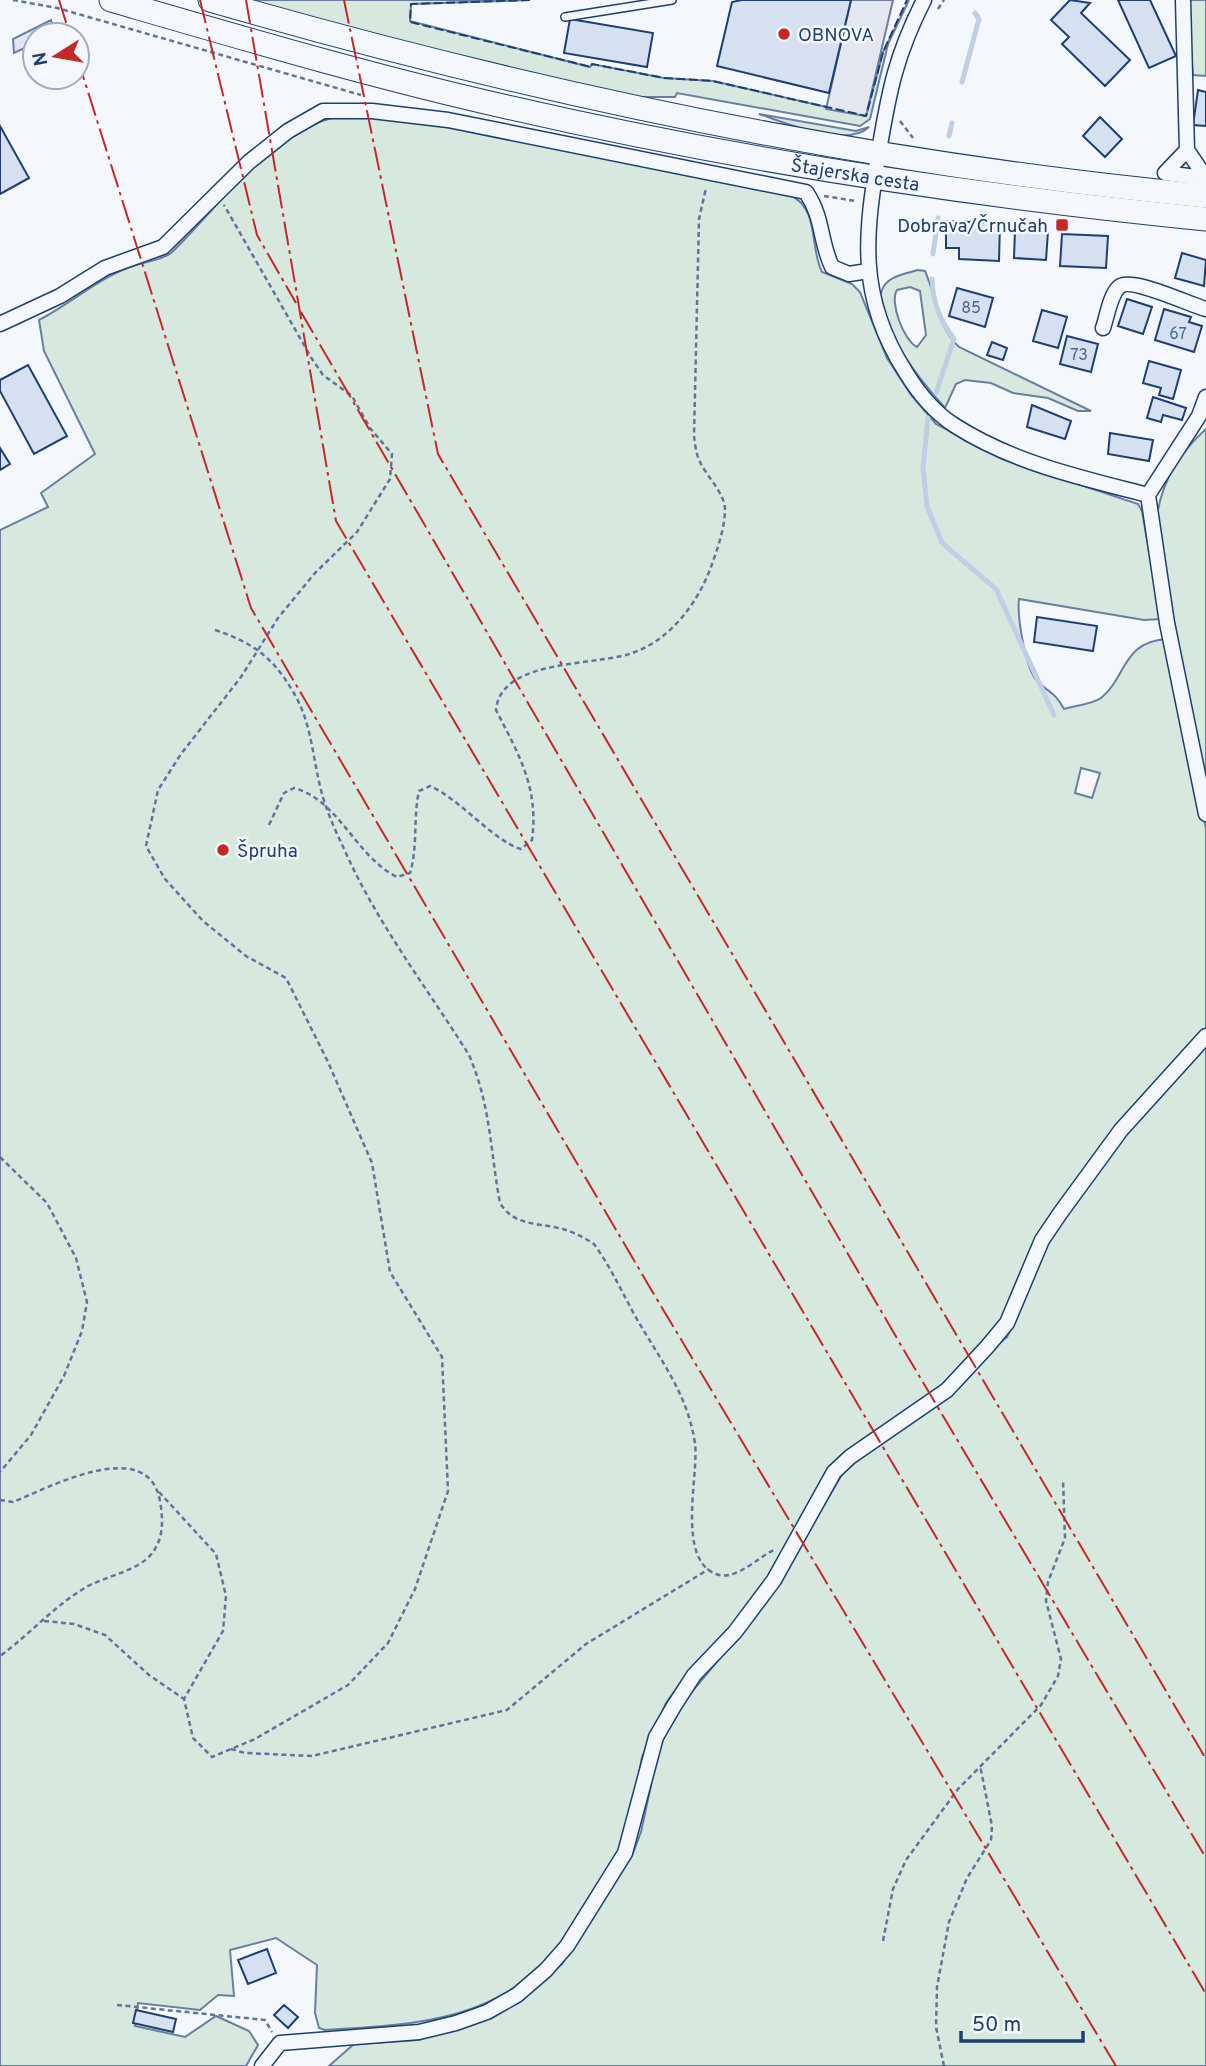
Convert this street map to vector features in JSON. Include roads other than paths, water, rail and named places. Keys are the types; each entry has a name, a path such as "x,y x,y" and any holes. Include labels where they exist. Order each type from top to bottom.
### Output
{"main road":[{"name":"Štajerska cesta","path":"111,0 278,48 507,107 624,132 874,177 1206,219"},
{"name":"Štajerska cesta","path":"210,0 508,79 666,114 1018,175 1205,184"}],"street":[{"path":"924,0 894,68 874,177 867,233 867,271 877,314 895,356 917,390 952,424 991,446 1055,471 1148,495"},
{"path":"1183,0 1187,150 1205,184"},
{"path":"0,324 60,296 105,268 163,247 249,162 298,124 323,111 342,109 448,120 806,192 818,211 825,251 832,267 849,274 867,271"},
{"path":"1187,150 1165,173 1205,184"},
{"path":"1103,328 1116,289 1124,284 1137,284 1206,309"},
{"path":"1206,397 1199,416 1148,495 1167,623 1206,814"},
{"path":"262,2066 280,2043 419,2032 456,2023 487,2012 517,1995 546,1970 566,1946 625,1853 634,1832 644,1773 656,1737 694,1675 743,1622 797,1542 834,1472 850,1457 947,1390 1007,1322 1042,1240 1061,1212 1121,1130 1206,1037"}],"lane":[{"path":"565,16 672,0"}],"waterway":[{"path":"962,82 979,19 975,13"},
{"path":"949,136 952,123"},
{"path":"933,254 938,218"},
{"path":"932,279 938,311 954,339 936,393"},
{"path":"928,418 923,467 927,506 942,543 996,589 1054,715"}],"place":[{"name":"OBNOVA","path":"784,34"},
{"name":"Dobrava/Črnučah","path":"1062,225"},
{"name":"Špruha","path":"223,850"}]}
